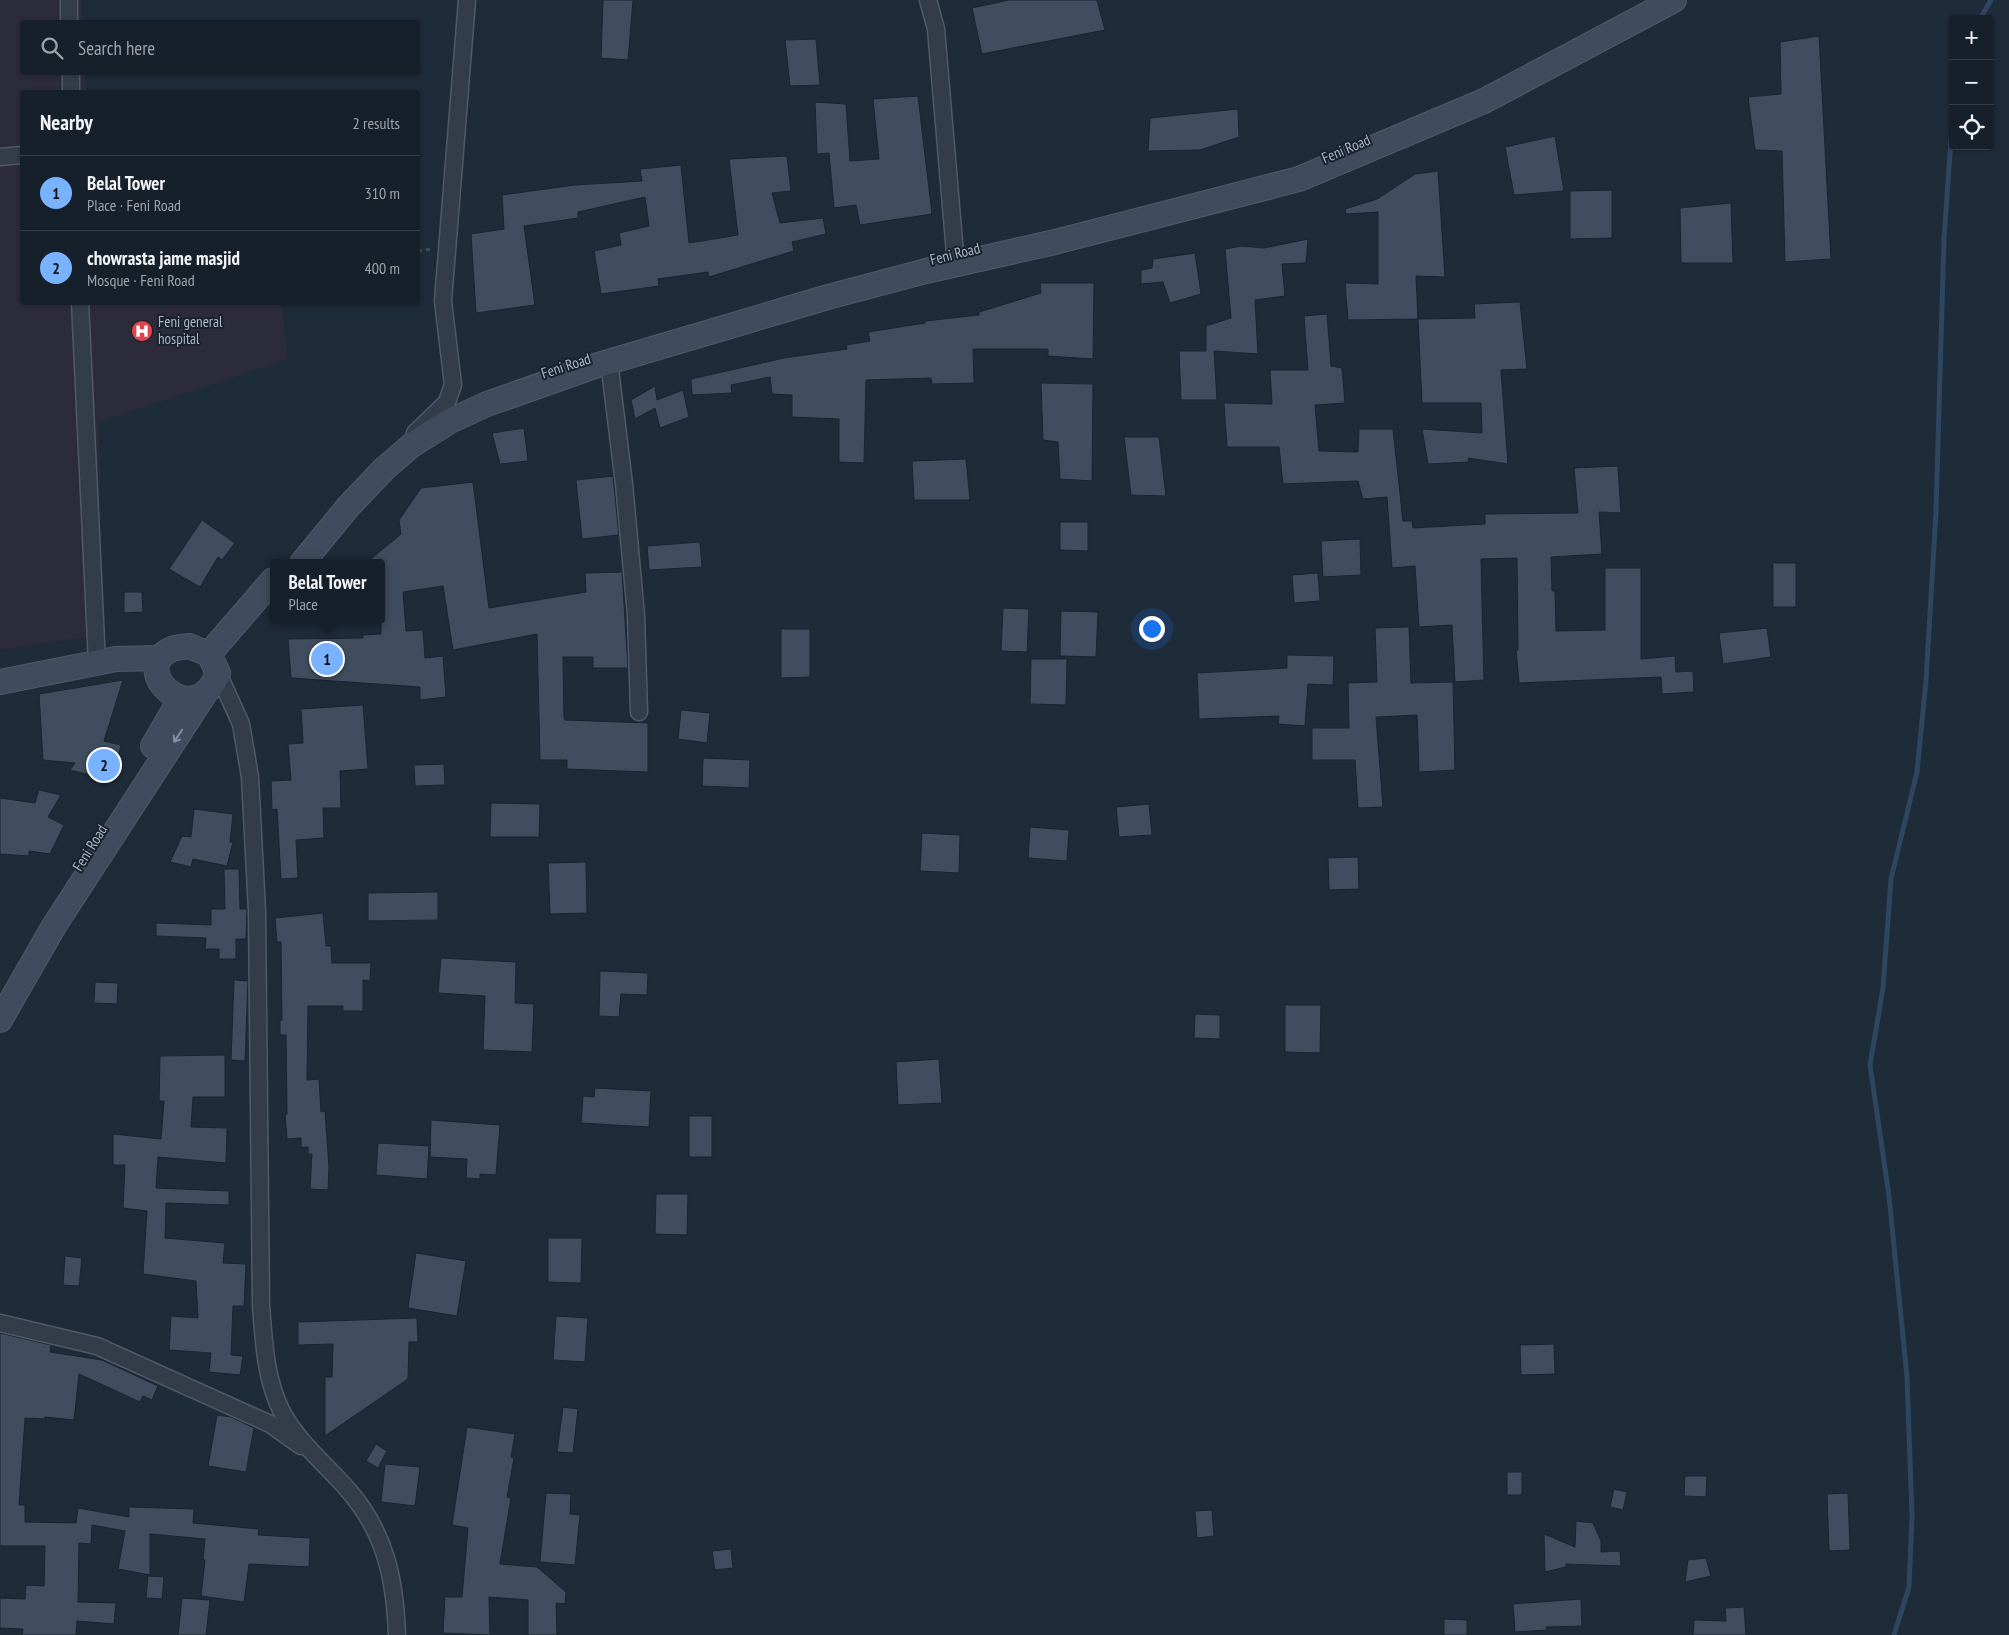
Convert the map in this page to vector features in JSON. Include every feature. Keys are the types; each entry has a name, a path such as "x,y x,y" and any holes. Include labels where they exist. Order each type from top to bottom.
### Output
{"main road":[{"name":"Feni Road","path":"291,559 341,501 387,454 415,434 470,402 506,386 611,351 766,305 954,254 1300,168 1438,111 1659,0"},
{"path":"305,559 348,507 384,469 412,445 450,422 488,404 609,362 828,297 926,271 1055,242 1299,179 1484,101 1674,0"},
{"path":"0,1020 54,926 204,695 213,686 214,664 270,584"},
{"path":"214,664 270,599"},
{"path":"204,695 190,699 180,698 166,690 158,680 156,668 160,658 170,650 190,646 214,664"},
{"path":"0,682 116,659 160,658"},
{"name":"Feni Road","path":"0,997 180,698"}],"street":[{"path":"69,0 69,20"},
{"path":"415,434 447,402 453,385 443,301 467,0"},
{"path":"928,0 936,29 954,254"},
{"path":"70,75 71,90"},
{"path":"0,157 20,155"},
{"path":"80,305 97,663"},
{"path":"609,362 624,484 636,615 639,712"},
{"path":"214,664 232,699 241,724 250,777 257,911 261,1306 266,1363 281,1410 310,1451 349,1491 375,1526 389,1567 398,1635"},
{"path":"0,1323 97,1346 270,1424 310,1451"}],"shaded area":[{"name":"Feni general hospital","path":"0,0 81,0 82,20 20,20 20,75 85,75 86,90 20,90 20,305 282,305 288,359 99,422 102,587 105,634 0,650"}],"building":[{"path":"603,0 633,0 628,60 601,58"},
{"path":"1009,0 1097,0 1105,30 982,54 972,8"},
{"path":"1819,36 1831,259 1785,262 1782,151 1755,150 1748,97 1781,94 1780,42"},
{"path":"816,39 820,85 790,86 785,40"},
{"path":"918,96 932,214 860,225 856,205 834,208 829,153 817,154 815,102 846,104 850,161 879,159 873,99"},
{"path":"1238,109 1239,137 1200,150 1148,151 1150,118"},
{"path":"1555,136 1564,191 1514,195 1505,147"},
{"path":"787,156 791,191 772,193 780,223 823,218 826,234 792,242 794,251 709,277 708,272 658,279 659,286 601,294 594,251 621,245 619,233 649,226 645,197 578,212 578,218 524,226 535,305 476,313 471,234 504,229 502,195 575,185 642,181 640,169 681,165 689,243 738,235 729,159"},
{"path":"1438,171 1445,277 1416,276 1418,319 1348,320 1345,283 1378,284 1378,212 1346,214 1345,209 1377,199 1415,174"},
{"path":"1612,190 1612,238 1570,239 1570,191"},
{"path":"1731,203 1733,263 1681,263 1680,208"},
{"path":"1308,239 1306,263 1282,264 1285,296 1255,300 1258,354 1214,351 1217,400 1181,400 1179,351 1206,351 1206,326 1231,318 1225,249 1242,246 1264,248"},
{"path":"1195,253 1201,294 1170,303 1163,282 1141,284 1141,270 1152,268 1153,259"},
{"path":"1040,283 1094,283 1093,359 1048,356 1048,349 973,349 974,383 932,384 931,378 866,380 864,463 839,462 839,419 792,417 792,395 772,394 770,377 731,385 732,393 692,395 691,379 784,358 847,349 846,345 870,341 868,332 925,323 925,321 979,315 979,312 1041,293"},
{"path":"1520,302 1527,369 1501,370 1508,464 1468,458 1469,462 1428,464 1422,429 1482,433 1481,403 1422,403 1418,319 1475,318 1474,304"},
{"path":"1327,314 1331,366 1342,368 1345,403 1315,405 1319,451 1358,452 1359,429 1393,429 1403,521 1412,521 1413,528 1485,524 1485,514 1578,513 1574,468 1618,466 1621,513 1599,512 1602,554 1551,557 1552,591 1555,591 1556,631 1605,630 1605,568 1641,568 1641,659 1675,656 1676,672 1693,671 1694,692 1662,694 1661,677 1519,683 1516,650 1518,650 1517,558 1481,559 1484,680 1455,682 1452,625 1419,627 1415,566 1392,568 1387,497 1363,499 1358,481 1283,484 1279,447 1227,447 1224,403 1272,404 1270,370 1308,370 1304,316"},
{"path":"1041,383 1093,384 1092,481 1060,479 1058,442 1043,440"},
{"path":"655,386 657,400 683,390 689,417 660,428 655,408 635,419 631,400"},
{"path":"524,428 528,461 500,464 492,433"},
{"path":"1124,437 1159,437 1166,496 1131,495"},
{"path":"966,459 970,500 914,500 912,461"},
{"path":"613,476 619,535 582,539 576,480"},
{"path":"473,482 489,608 586,592 585,573 622,572 628,668 593,668 593,657 563,657 564,718 565,720 648,723 648,772 567,769 567,760 540,760 537,634 453,650 443,586 403,592 406,631 423,630 425,658 443,656 446,697 420,700 420,687 291,678 288,639 363,638 363,635 381,634 381,624 385,624 385,559 371,559 401,534 399,520 421,488"},
{"path":"202,520 235,543 222,560 218,557 200,587 169,569"},
{"path":"1060,522 1088,522 1088,551 1060,550"},
{"path":"1360,539 1361,575 1323,577 1321,541"},
{"path":"700,542 702,567 649,570 647,546"},
{"path":"1773,563 1796,563 1796,607 1773,607"},
{"path":"1318,573 1320,601 1294,603 1292,575"},
{"path":"124,592 142,592 143,612 124,613"},
{"path":"1003,608 1029,609 1027,652 1001,651"},
{"path":"1061,611 1098,612 1096,657 1060,656"},
{"path":"1409,627 1411,683 1453,682 1455,770 1419,772 1417,715 1376,717 1383,807 1358,808 1355,760 1312,760 1312,728 1349,728 1348,683 1377,682 1375,628"},
{"path":"1767,628 1771,657 1723,664 1719,633"},
{"path":"781,629 810,629 810,677 781,678"},
{"path":"1287,655 1334,656 1333,685 1308,684 1305,726 1278,724 1279,716 1199,719 1197,673 1287,668"},
{"path":"1031,659 1067,659 1066,705 1030,704"},
{"path":"123,680 104,741 121,745 113,781 70,770 75,763 43,760 39,694"},
{"path":"363,705 368,769 340,771 341,808 323,808 324,838 296,840 298,878 281,879 277,809 272,810 271,781 291,780 288,744 303,743 301,709"},
{"path":"681,710 710,713 707,743 678,739"},
{"path":"703,758 750,760 749,788 702,786"},
{"path":"444,764 445,785 415,786 414,765"},
{"path":"39,790 61,795 48,817 64,825 50,854 29,851 29,856 0,854 0,798 35,803"},
{"path":"491,803 540,804 539,837 490,837"},
{"path":"1149,804 1152,835 1119,837 1116,807"},
{"path":"194,809 233,814 230,842 233,842 227,866 193,859 191,867 170,862 182,836 191,837"},
{"path":"1030,827 1069,830 1067,861 1028,858"},
{"path":"922,833 960,835 959,873 920,871"},
{"path":"1358,857 1359,889 1329,890 1328,858"},
{"path":"586,862 587,913 550,914 548,863"},
{"path":"224,869 239,869 240,909 247,909 246,939 236,939 236,959 219,959 219,949 205,949 206,938 156,936 156,923 211,925 211,909 225,909"},
{"path":"438,892 438,920 368,921 368,893"},
{"path":"323,913 326,946 331,946 332,963 371,963 370,981 363,980 363,1011 343,1011 343,1006 308,1006 307,1080 319,1079 321,1112 325,1111 329,1167 328,1190 310,1189 312,1154 308,1154 308,1147 301,1147 301,1138 287,1139 285,1114 287,1114 286,1035 280,1035 280,1020 282,1020 281,942 277,942 275,918"},
{"path":"441,958 516,962 515,1003 534,1004 532,1052 483,1050 485,996 438,993"},
{"path":"600,971 648,973 647,995 621,994 619,1017 599,1016"},
{"path":"234,980 248,981 245,1061 231,1060"},
{"path":"95,982 118,983 117,1004 94,1003"},
{"path":"1285,1005 1321,1005 1320,1053 1285,1052"},
{"path":"1195,1014 1220,1015 1220,1039 1194,1038"},
{"path":"225,1055 225,1097 193,1097 191,1127 227,1128 226,1163 158,1157 156,1188 229,1191 229,1205 166,1203 165,1238 225,1243 223,1263 246,1264 244,1306 233,1306 231,1355 243,1356 240,1375 209,1372 211,1353 169,1350 171,1316 198,1318 196,1281 143,1274 147,1211 123,1208 125,1165 113,1165 113,1134 161,1139 164,1101 159,1101 160,1056"},
{"path":"939,1059 942,1103 898,1105 896,1062"},
{"path":"595,1088 651,1091 649,1127 581,1123 583,1096 594,1097"},
{"path":"689,1116 712,1116 712,1157 689,1157"},
{"path":"431,1120 500,1125 496,1175 480,1174 480,1179 466,1178 467,1159 430,1157"},
{"path":"378,1143 429,1146 427,1179 376,1175"},
{"path":"656,1194 688,1194 687,1235 655,1234"},
{"path":"548,1238 582,1238 581,1283 548,1282"},
{"path":"416,1253 466,1261 457,1316 408,1308"},
{"path":"65,1256 82,1258 79,1286 63,1285"},
{"path":"556,1316 588,1318 585,1362 553,1360"},
{"path":"417,1318 418,1342 409,1342 408,1379 325,1436 325,1377 332,1377 333,1344 298,1345 298,1322"},
{"path":"0,1333 51,1345 50,1352 102,1360 158,1386 152,1400 143,1396 140,1402 79,1374 74,1420 45,1417 45,1419 25,1418 19,1505 25,1505 25,1522 76,1523 78,1508 129,1517 129,1507 194,1509 193,1523 259,1529 258,1535 310,1538 309,1567 249,1564 244,1602 201,1596 205,1539 150,1534 150,1575 118,1569 125,1531 92,1525 91,1544 79,1543 78,1602 116,1603 114,1624 77,1621 76,1635 22,1635 23,1629 0,1628 0,1598 25,1599 26,1585 44,1586 45,1546 0,1546"},
{"path":"1554,1344 1555,1374 1521,1375 1520,1345"},
{"path":"563,1407 578,1409 573,1453 557,1452"},
{"path":"217,1415 231,1417 254,1428 246,1472 208,1466"},
{"path":"467,1427 515,1434 511,1457 514,1458 507,1497 511,1498 500,1564 537,1567 566,1592 565,1604 556,1603 557,1635 528,1635 528,1600 489,1597 490,1635 443,1633 445,1597 462,1597 468,1528 452,1525"},
{"path":"376,1444 387,1451 378,1468 366,1461"},
{"path":"385,1464 420,1467 415,1506 381,1502"},
{"path":"1507,1472 1522,1472 1522,1495 1507,1495"},
{"path":"1685,1476 1707,1476 1706,1497 1684,1496"},
{"path":"1614,1489 1627,1492 1623,1510 1610,1507"},
{"path":"546,1493 571,1494 570,1514 580,1515 575,1565 540,1562"},
{"path":"1848,1493 1850,1550 1829,1551 1827,1494"},
{"path":"1212,1510 1214,1536 1197,1538 1195,1511"},
{"path":"1576,1521 1593,1523 1601,1541 1601,1552 1620,1551 1621,1566 1566,1564 1566,1567 1545,1572 1544,1534 1575,1547"},
{"path":"731,1549 733,1568 715,1570 712,1551"},
{"path":"1706,1558 1711,1576 1685,1582 1688,1560"},
{"path":"148,1576 164,1577 162,1599 146,1598"},
{"path":"182,1598 210,1600 206,1635 178,1635"},
{"path":"1581,1599 1582,1626 1546,1627 1547,1630 1515,1632 1513,1604"},
{"path":"1744,1607 1746,1635 1693,1635 1694,1620 1726,1621 1725,1608"},
{"path":"1444,1619 1467,1620 1467,1635 1444,1635"}],"waterway":[{"path":"1982,15 1991,0"},
{"path":"1894,1635 1909,1587 1912,1516 1907,1377 1889,1196 1870,1065 1883,988 1891,879 1917,772 1926,681 1936,512 1944,238 1950,150"}],"place":[{"name":"Feni general hospital","path":"142,331"},
{"name":"Belal Tower","path":"327,659"},
{"name":"chowrasta jame masjid","path":"104,765"}]}
